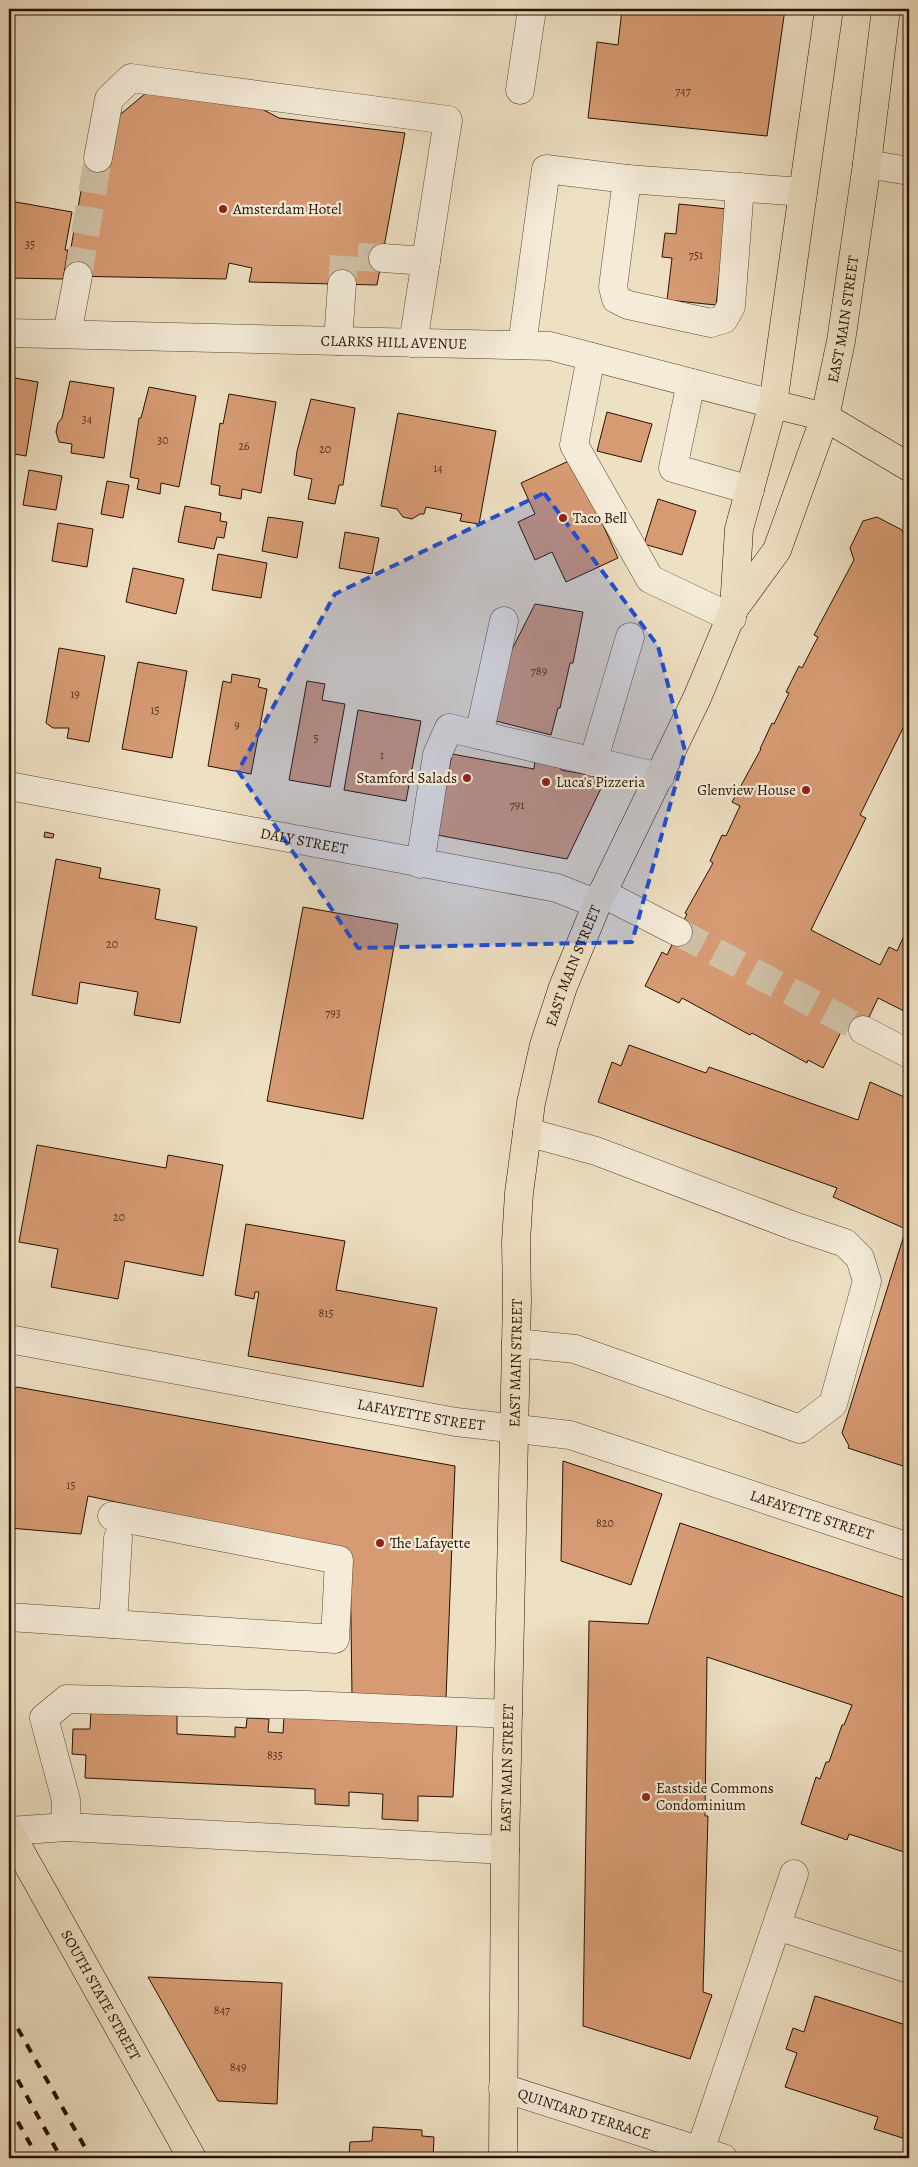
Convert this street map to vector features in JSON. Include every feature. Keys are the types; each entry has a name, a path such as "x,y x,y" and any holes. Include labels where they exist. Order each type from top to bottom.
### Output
{"main road":[{"name":"EAST MAIN STREET","path":"733,614 739,528 773,404 829,9"},
{"name":"EAST MAIN STREET","path":"503,2158 508,1714 516,1343 516,1233 527,1132 544,1045 563,987 599,898 660,777 733,614 778,550 825,417 841,341 867,164 886,9"},
{"path":"773,404 825,417 909,467"},
{"name":"SOUTH STATE STREET","path":"9,1831 192,2158"}],"street":[{"path":"520,90 532,9"},
{"path":"98,158 108,99 131,78 448,120 413,343"},
{"path":"867,164 909,171"},
{"path":"522,345 546,169 627,179 803,192"},
{"path":"627,179 613,287 616,299 628,305 711,322 724,320 731,306 740,187"},
{"path":"383,258 426,261"},
{"path":"67,334 78,276"},
{"path":"338,341 342,284"},
{"name":"CLARKS HILL AVENUE","path":"9,333 550,346 773,404"},
{"path":"591,357 574,445 650,579 733,614"},
{"path":"691,383 673,468 750,490"},
{"path":"479,734 504,622"},
{"path":"593,762 630,637"},
{"path":"420,864 437,755 449,728 660,777"},
{"name":"DALY STREET","path":"9,786 557,888 599,898 678,932"},
{"path":"862,1030 909,1054"},
{"path":"516,1343 575,1349 800,1429 834,1404 866,1281 860,1258 845,1243 596,1151 527,1132"},
{"name":"LAFAYETTE STREET","path":"9,1339 456,1422 570,1435 909,1547"},
{"path":"9,1617 335,1639 339,1560 115,1527 113,1624"},
{"path":"66,1827 66,1800 44,1718 67,1699 308,1704 508,1714"},
{"path":"9,1831 66,1827 506,1850"},
{"path":"711,2155 776,1926 794,1874"},
{"path":"776,1926 909,1969"},
{"name":"QUINTARD TERRACE","path":"503,2088 711,2155"}],"highlighted area":[{"path":"544,493 658,646 685,751 632,942 358,948 238,771 335,594"}],"building":[{"path":"622,9 785,9 767,136 588,118 597,42 618,45"},
{"path":"146,93 258,107 279,118 405,133 377,285 249,282 252,268 229,263 226,279 66,276 87,157 116,118"},
{"path":"10,201 72,212 65,250 68,250 63,279 9,278"},
{"path":"679,204 727,209 716,305 667,300 672,258 662,257 665,233 676,234"},
{"path":"9,377 38,382 26,456 9,453"},
{"path":"70,381 114,388 104,458 71,453 72,444 59,442 56,432 58,423 62,418"},
{"path":"149,387 196,396 179,487 161,483 160,494 137,489 139,479 130,477 139,418 141,418"},
{"path":"229,394 276,402 261,493 242,489 241,499 219,495 220,486 211,484 220,423 223,424"},
{"path":"311,399 355,408 343,485 339,485 335,504 308,499 312,479 294,475 297,451"},
{"path":"607,412 652,424 641,462 597,451"},
{"path":"398,413 496,431 479,524 460,521 462,514 426,507 424,514 420,514 412,519 403,517 397,509 381,506"},
{"name":"Taco Bell","path":"573,459 618,558 566,582 552,552 535,560 518,522 535,514 521,483"},
{"path":"29,470 62,476 56,510 23,505"},
{"path":"107,481 129,485 123,518 101,514"},
{"path":"658,499 696,511 682,555 644,544"},
{"path":"185,506 221,513 220,521 227,522 224,538 217,537 214,549 178,542"},
{"path":"268,517 303,522 297,558 262,551"},
{"name":"Glenview House","path":"877,517 902,530 907,542 905,548 909,550 909,716 860,815 866,818 811,930 880,965 889,947 897,951 909,925 909,1016 905,1014 906,1012 878,998 863,1030 846,1022 823,1068 808,1060 807,1063 752,1033 750,1035 682,998 679,1003 645,986 662,952 667,955 687,914 685,913 713,863 710,861 722,835 726,836 740,806 732,802 761,749 772,723 774,724 789,693 786,692 799,666 802,668 818,637 814,635 854,560 850,548 863,521"},
{"path":"58,523 93,529 87,567 52,561"},
{"path":"345,532 379,538 372,574 339,568"},
{"path":"218,554 267,563 261,598 212,590"},
{"path":"133,568 184,579 176,614 126,602"},
{"path":"535,604 583,612 573,663 570,663 560,708 558,708 551,735 492,720 503,667"},
{"path":"59,648 105,656 89,742 67,738 69,728 53,728 46,723"},
{"path":"138,662 187,671 172,758 122,749"},
{"path":"232,674 260,679 258,687 267,689 251,774 208,766 223,681 231,683"},
{"path":"307,681 325,684 322,700 345,704 330,787 289,780"},
{"path":"358,710 421,721 406,801 344,790"},
{"path":"452,754 534,769 535,760 562,764 561,770 606,778 567,859 437,835"},
{"path":"45,832 54,834 53,838 44,837"},
{"path":"56,859 101,868 99,878 160,889 155,919 197,927 180,1023 134,1015 138,992 80,982 77,1004 32,995"},
{"path":"303,907 398,924 363,1119 267,1101"},
{"path":"629,1045 706,1073 709,1067 858,1120 870,1082 909,1099 909,1468 848,1448 849,1446 842,1433 906,1229 833,1197 837,1188 598,1102 612,1062 621,1066"},
{"path":"37,1145 166,1168 168,1155 223,1165 203,1276 125,1261 118,1299 51,1287 58,1249 19,1242"},
{"path":"246,1224 345,1241 336,1290 437,1308 423,1387 248,1356 259,1292 255,1292 254,1299 235,1295"},
{"name":"The Lafayette","path":"17,1387 455,1466 446,1698 352,1695 350,1552 88,1496 81,1534 9,1528 9,1393"},
{"path":"563,1461 662,1494 631,1585 561,1561"},
{"name":"Eastside Commons Condominium","path":"680,1523 909,1599 909,1754 906,1762 909,1763 909,1851 907,1853 849,1834 847,1840 801,1824 816,1777 820,1779 826,1762 829,1762 842,1725 844,1725 852,1705 707,1657 705,1816 708,1816 703,1992 712,1995 690,2059 583,2026 589,1621 648,1624"},
{"path":"91,1710 177,1714 177,1734 235,1737 235,1727 246,1728 247,1718 269,1719 268,1732 283,1733 284,1717 457,1725 453,1797 418,1796 418,1821 382,1819 383,1794 349,1792 349,1806 315,1804 315,1789 85,1778 86,1755 72,1754 73,1729 90,1729"},
{"path":"148,1977 282,1983 277,2104 218,2101"},
{"path":"815,1996 909,2026 909,2140 874,2129 878,2117 785,2087 797,2053 786,2049 793,2028 804,2032"},
{"path":"373,2127 422,2130 422,2136 434,2137 433,2158 345,2158 349,2155 350,2142 372,2141"}],"tunnel":[{"path":"78,276 98,158"},
{"path":"342,284 344,256 383,258"},
{"path":"678,932 863,1030"}],"railway":[{"path":"9,2013 91,2158"},
{"path":"9,2064 61,2158"},
{"path":"9,2106 38,2158"},
{"path":"9,2147 15,2158"}],"place":[{"name":"Amsterdam Hotel","path":"223,209"},
{"name":"Taco Bell","path":"563,518"},
{"name":"Stamford Salads","path":"467,778"},
{"name":"Luca's Pizzeria","path":"546,782"},
{"name":"Glenview House","path":"806,790"},
{"name":"The Lafayette","path":"380,1543"},
{"name":"Eastside Commons Condominium","path":"646,1797"}]}
